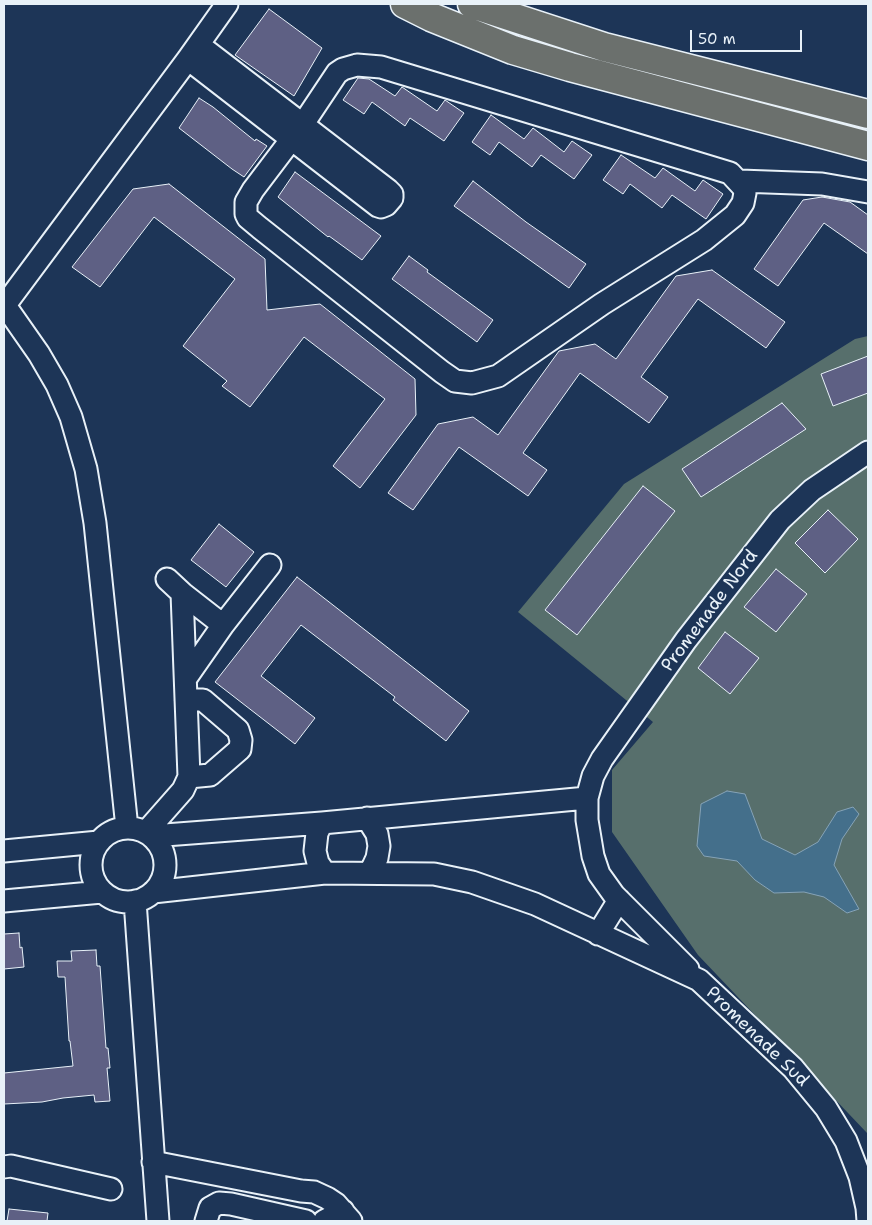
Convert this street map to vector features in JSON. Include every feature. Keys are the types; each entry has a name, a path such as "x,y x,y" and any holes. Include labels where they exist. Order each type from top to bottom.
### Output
{"highway":[{"path":"405,4 480,38 513,50 570,67 868,146"},
{"path":"472,4 604,47 868,114"}],"street":[{"path":"144,897 161,882 165,864 163,851 142,832 86,469 70,417 57,385 39,354 4,304 194,52 227,4"},
{"path":"194,52 297,131"},
{"path":"357,65 370,65 730,173 740,181 745,193 744,203 735,215 704,240 602,304 498,376 481,381 463,383 442,372 248,218 245,210 246,202 297,131 339,71 357,65"},
{"path":"740,181 822,184 868,192"},
{"name":"Promenade Nord","path":"587,798 596,769 602,759 686,640 769,533 812,490 868,452"},
{"path":"186,678 223,625 270,565"},
{"path":"142,832 184,790 189,777 186,678 174,586 223,625"},
{"path":"186,700 203,700 238,730 241,740 240,749 210,776 189,777"},
{"path":"367,818 377,834 380,846 370,873 324,873 115,900 102,892 94,881 91,868 92,854 98,842 108,833 121,828 142,832 322,823 367,818 587,798 589,838 593,856 604,882 619,900 699,980"},
{"path":"322,823 317,833 315,851 318,863 324,873"},
{"path":"4,851 98,842"},
{"name":"Promenade Sud","path":"370,873 434,874 472,882 535,904 699,980 792,1068 826,1108 837,1124 853,1155 866,1201 868,1221"},
{"path":"4,901 102,892"},
{"path":"144,897 153,1162 158,1221"},
{"path":"598,934 619,900"},
{"path":"153,1162 314,1192 327,1198 347,1216"},
{"path":"4,1167 11,1166 111,1188"},
{"path":"206,1221 210,1208 219,1204 232,1204 271,1218 306,1221"},
{"path":"324,1221 347,1216"}],"green space":[{"path":"868,336 868,1143 867,1133 698,955 612,832 612,770 653,722 518,612 624,484 855,339"}],"water":[{"path":"727,791 745,794 762,839 795,855 818,842 837,812 853,807 859,814 842,839 834,865 859,909 847,913 824,897 804,892 774,893 755,880 737,861 704,856 697,846 701,804"}],"building":[{"path":"269,9 322,48 294,96 235,55"},
{"path":"358,78 369,79 395,96 402,87 437,111 445,100 464,113 444,141 410,118 405,126 372,102 364,114 343,100"},
{"path":"199,98 255,141 256,139 267,146 244,177 179,128"},
{"path":"491,115 524,139 533,128 564,152 572,141 592,155 574,179 541,155 532,167 499,142 490,155 472,142"},
{"path":"621,155 655,178 663,168 695,191 703,180 723,194 706,219 672,195 662,208 630,184 623,194 603,180"},
{"path":"295,172 381,236 362,260 328,237 278,197"},
{"path":"473,181 526,222 586,264 569,288 454,206"},
{"path":"169,184 265,259 267,310 320,304 415,379 416,415 360,488 333,466 385,399 304,337 250,407 222,386 227,381 183,346 235,279 154,217 100,287 72,267 133,189"},
{"path":"822,197 850,202 868,215 868,254 824,223 778,286 754,269 803,200"},
{"path":"409,256 428,270 427,272 493,320 477,342 392,279"},
{"path":"712,270 785,322 766,348 698,299 641,377 668,397 649,423 580,373 523,453 547,470 528,496 459,447 413,510 388,493 438,424 473,417 498,435 559,351 595,344 616,359 676,276"},
{"path":"868,356 868,393 833,406 821,374"},
{"path":"782,403 806,429 701,497 682,469"},
{"path":"643,486 675,511 577,635 545,610"},
{"path":"828,510 858,539 825,573 795,543"},
{"path":"219,524 254,552 226,587 191,560"},
{"path":"776,569 807,594 776,632 744,607"},
{"path":"297,577 469,711 446,741 393,700 395,697 301,625 261,676 315,718 295,744 215,682"},
{"path":"725,632 759,658 730,694 698,668"},
{"path":"19,933 24,967 4,969 4,934"},
{"path":"96,950 97,966 100,966 106,1048 108,1048 110,1068 107,1068 110,1101 95,1102 94,1095 42,1102 4,1104 4,1073 73,1066 69,1041 65,977 58,977 57,961 72,961 71,951"},
{"path":"9,1209 48,1213 47,1221 7,1221"}]}
